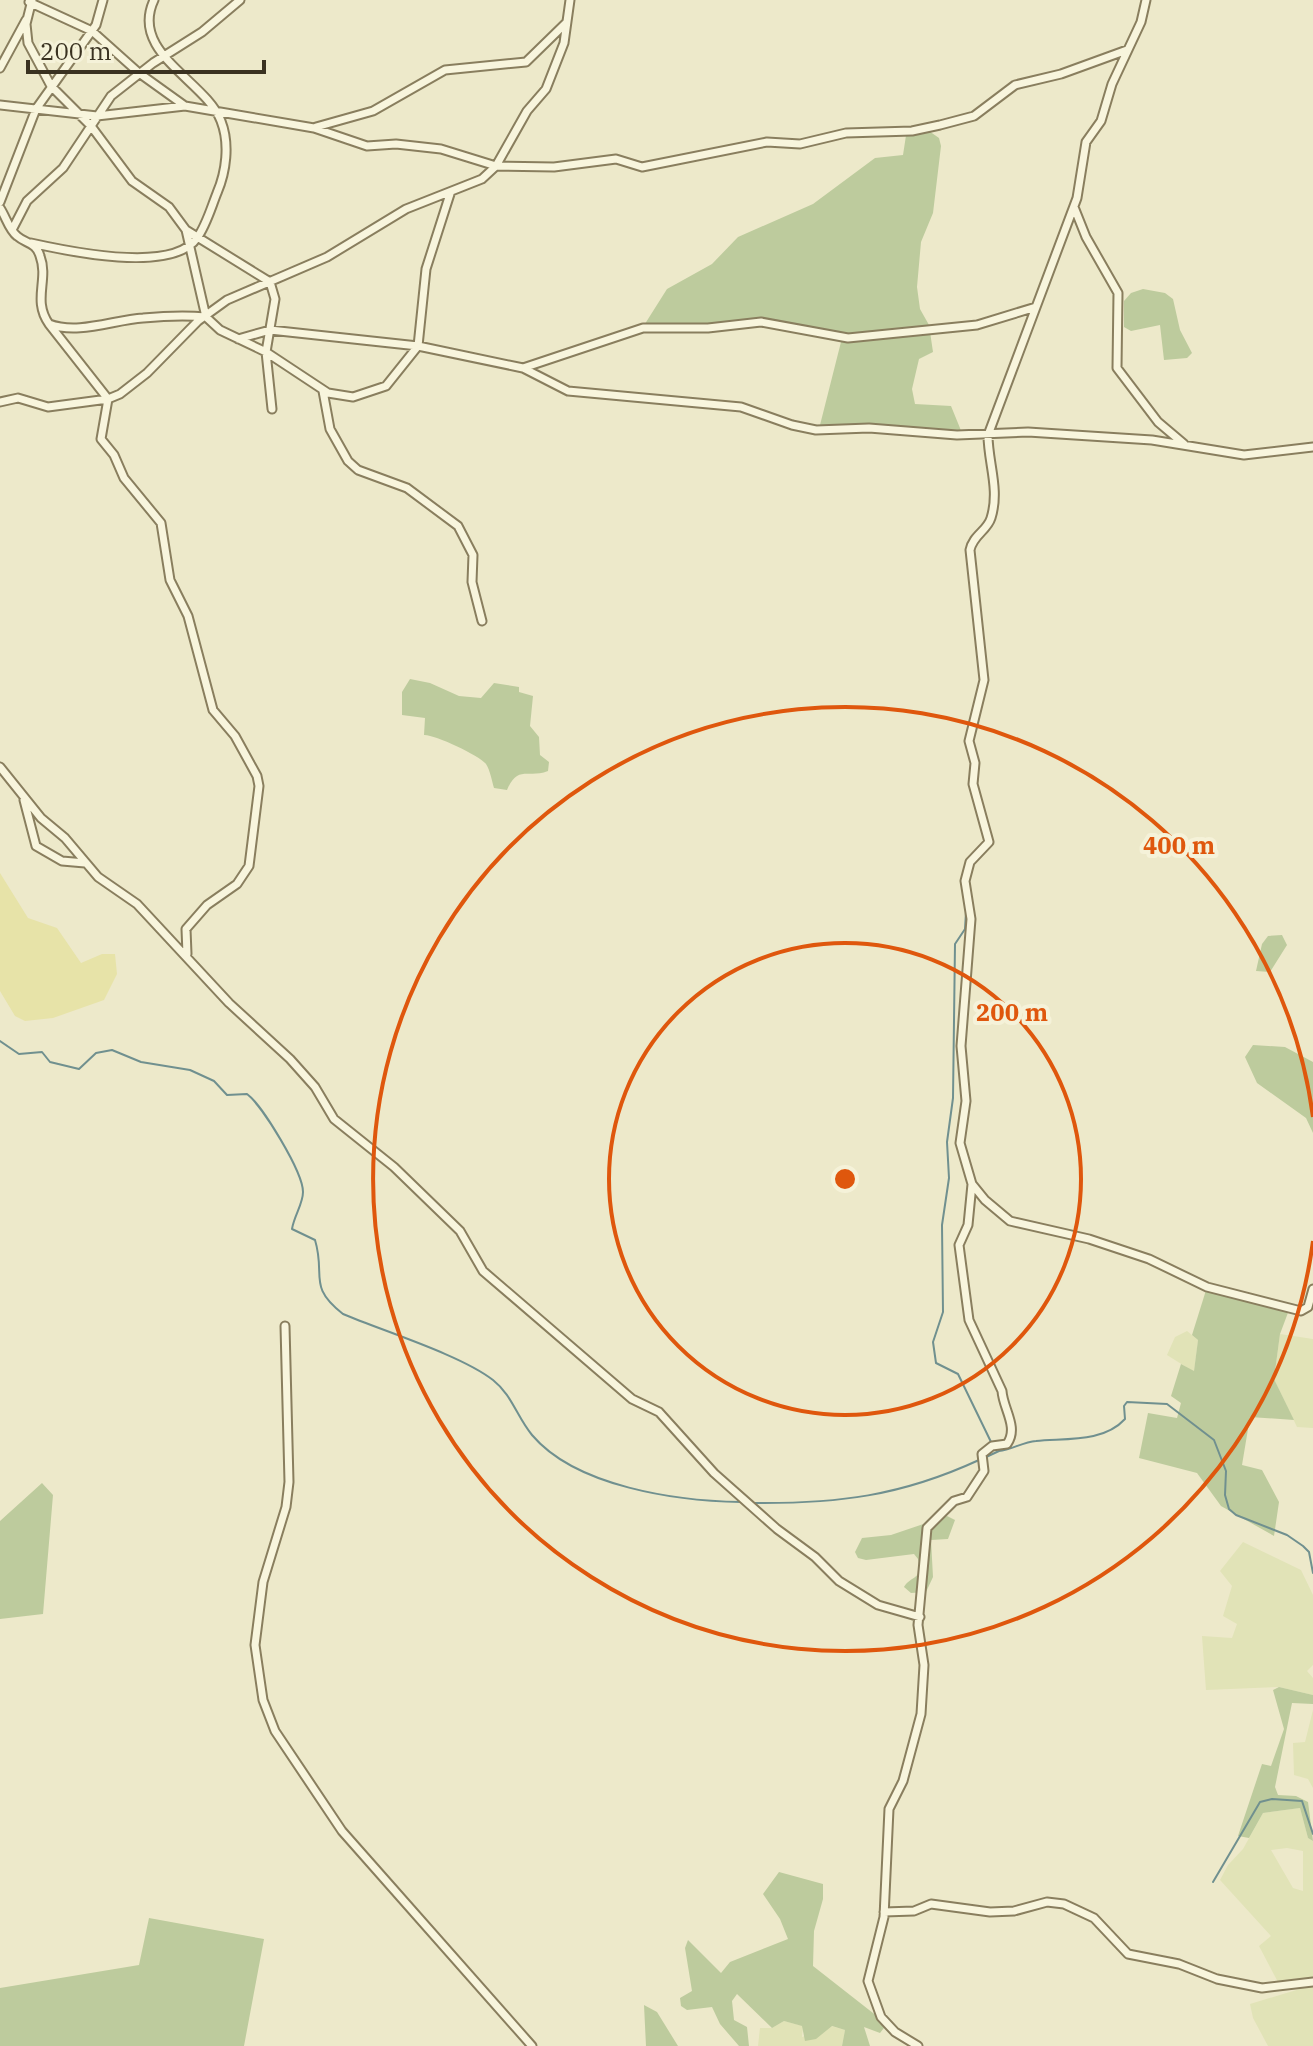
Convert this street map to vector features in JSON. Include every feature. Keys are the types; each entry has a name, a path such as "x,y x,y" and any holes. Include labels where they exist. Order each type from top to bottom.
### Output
{"street":[{"path":"0,202 36,109 92,31 103,0"},
{"path":"0,208 15,235 31,243 89,255 150,258 189,246 197,239 219,187 225,136 216,111 164,57 148,21 154,0"},
{"path":"12,230 27,201 63,168 111,96 139,73 209,27 240,0"},
{"path":"0,402 18,398 48,407 108,399 147,373 227,300 327,257 406,209 482,179 496,166 527,111 546,89 564,43 570,0"},
{"path":"918,2046 895,2032 881,2017 868,1981 884,1912 889,1809 903,1781 921,1714 924,1665 920,1617 927,1528 954,1501 967,1497 984,1471 982,1454 1011,1440 1012,1428 1003,1404 1002,1391 969,1320 959,1245 968,1225 972,1184 960,1143 966,1101 961,1046 971,919 965,881 970,862 989,842 973,784 975,763 969,741 984,680 970,550 974,538 992,516 995,482 988,435 1074,207 1086,142 1101,121 1127,50 1141,22 1146,0"},
{"path":"185,106 139,73 92,31 30,1 28,43 51,86 91,126 132,181 169,207 197,239 270,282 275,299 266,352 272,409"},
{"path":"0,68 28,16"},
{"path":"314,128 373,111 445,70 526,62 566,23"},
{"path":"0,105 81,116 185,106 314,128 367,146 411,144 496,166 554,167 616,159 642,167 767,142 800,144 846,133 916,130 970,117 1015,85 1061,74 1127,50"},
{"path":"186,230 206,317 220,330 266,352 323,391 353,397 386,386 418,346 426,269 450,194"},
{"path":"1074,207 1086,237 1118,293 1117,368 1158,422 1186,446"},
{"path":"31,243 42,260 39,304 49,324 108,399 101,439 114,455 124,478 161,523 170,580 188,616 213,710 235,736 259,786 249,866 237,884 207,905 186,929 188,956"},
{"path":"523,368 643,328 761,322 848,338 977,325 1036,307"},
{"path":"49,324 70,328 141,318 206,317"},
{"path":"238,339 270,330 418,346 523,368 568,391 741,407 816,430 869,428 914,434 988,435 1028,432 1186,446 1244,455 1313,447"},
{"path":"323,391 330,429 348,461 358,470 407,488 458,526 473,555 472,582 482,621"},
{"path":"0,767 23,798 98,877 137,904 229,1003 290,1059 315,1087 334,1119 394,1167 460,1231 483,1271 632,1399 659,1412 714,1473 815,1557 839,1581 878,1605 920,1617"},
{"path":"23,798 36,846 62,861 85,863"},
{"path":"972,1184 1010,1221 1089,1239 1149,1259 1207,1287 1258,1303 1301,1311 1308,1307 1313,1289"},
{"path":"285,1326 289,1482 286,1507 263,1582 255,1645 263,1700 275,1731 342,1831 532,2046"},
{"path":"884,1912 914,1911 931,1904 990,1912 1047,1902 1064,1904 1094,1918 1128,1954 1262,1988 1313,1982"}],"green space":[{"path":"907,129 929,131 939,138 941,146 933,213 921,242 917,287 920,309 929,325 933,352 919,359 912,389 915,404 951,406 962,433 819,429 842,338 771,323 643,327 667,289 712,264 738,237 813,204 875,158 903,155"},
{"path":"1143,289 1165,293 1173,299 1180,330 1192,353 1187,358 1164,360 1160,325 1131,331 1124,327 1124,301 1131,293"},
{"path":"410,679 430,683 459,696 481,698 494,683 519,687 519,692 533,696 530,726 539,737 540,755 549,762 548,771 515,777 507,790 494,788 482,760 446,741 424,735 425,718 402,715 402,692"},
{"path":"1282,935 1287,945 1270,972 1256,971 1262,944 1268,936"},
{"path":"1253,1045 1285,1047 1313,1062 1313,1133 1306,1118 1257,1083 1245,1057"},
{"path":"1207,1287 1289,1310 1280,1334 1274,1379 1294,1420 1250,1417 1242,1465 1262,1470 1279,1502 1274,1536 1221,1506 1197,1473 1139,1458 1148,1413 1177,1418 1181,1403 1171,1396 1181,1364 1194,1371 1198,1340 1192,1335"},
{"path":"1187,1331 1198,1340 1194,1372 1167,1355 1175,1337"},
{"path":"1280,1334 1313,1339 1313,1428 1297,1427 1274,1379"},
{"path":"42,1483 53,1495 43,1614 0,1619 0,1521"},
{"path":"947,1516 955,1520 948,1539 931,1540 933,1577 926,1592 911,1593 904,1587 919,1571 918,1559 914,1554 866,1560 858,1558 855,1552 862,1538 891,1535"},
{"path":"1243,1542 1301,1570 1313,1595 1313,1665 1307,1671 1313,1678 1313,1695 1279,1687 1206,1690 1202,1636 1232,1638 1237,1624 1223,1616 1232,1586 1220,1571"},
{"path":"1279,1687 1313,1695 1313,1704 1292,1703 1275,1787 1278,1795 1296,1796 1308,1802 1313,1841 1308,1838 1300,1808 1263,1813 1249,1838 1238,1836 1262,1764 1271,1766 1284,1729 1273,1690"},
{"path":"1313,1710 1313,1788 1308,1779 1294,1775 1293,1743 1305,1742"},
{"path":"1300,1808 1308,1838 1313,1841 1313,1980 1279,1984 1259,1946 1271,1936 1220,1880 1228,1865 1243,1849 1263,1813","holes":["1287,1848 1303,1851 1303,1891 1293,1888 1271,1850"]},
{"path":"779,1872 823,1884 823,1899 814,1931 813,1966 887,2024 880,2033 864,2027 870,2046 842,2046 845,2030 832,2026 816,2039 805,2041 802,2026 784,2021 772,2028 737,1994 732,2001 734,2020 747,2027 749,2046 739,2046 720,2024 712,2007 687,2010 681,2006 680,1998 692,1991 685,1948 688,1940 721,1973 730,1962 788,1939 780,1919 763,1894"},
{"path":"149,1918 264,1939 244,2046 0,2046 0,1988 139,1965"},
{"path":"1313,1985 1313,2046 1268,2046 1253,2018 1250,2004"},
{"path":"644,2005 657,2012 678,2046 646,2046"},
{"path":"784,2021 803,2026 802,2037 831,2026 845,2030 842,2046 758,2046 760,2028 772,2028"}],"sand":[{"path":"0,873 28,918 57,928 81,963 102,954 115,954 117,974 104,1000 53,1018 25,1021 15,1016 0,991"}],"waterway":[{"path":"966,912 965,929 955,944 953,1098 947,1142 949,1178 942,1225 943,1312 933,1342 936,1363 958,1374 992,1444"},
{"path":"0,1041 19,1054 42,1052 50,1062 79,1069 96,1053 112,1050 141,1062 190,1070 214,1081 227,1095 247,1094 271,1125 296,1170 303,1192 292,1229 315,1240 321,1288 343,1314 442,1353 493,1380 505,1392 532,1435 551,1453 574,1467 629,1488 688,1498 741,1502"},
{"path":"999,1451 1031,1442 1083,1438 1106,1432 1125,1419 1124,1406 1127,1402 1167,1404 1214,1440 1226,1471 1225,1495 1229,1509 1236,1515 1287,1535 1303,1546 1309,1552 1313,1573"},
{"path":"984,1458 999,1451"},
{"path":"752,1503 812,1502 895,1490 979,1460"},
{"path":"1213,1882 1260,1802 1272,1799 1302,1801 1313,1834"}]}
